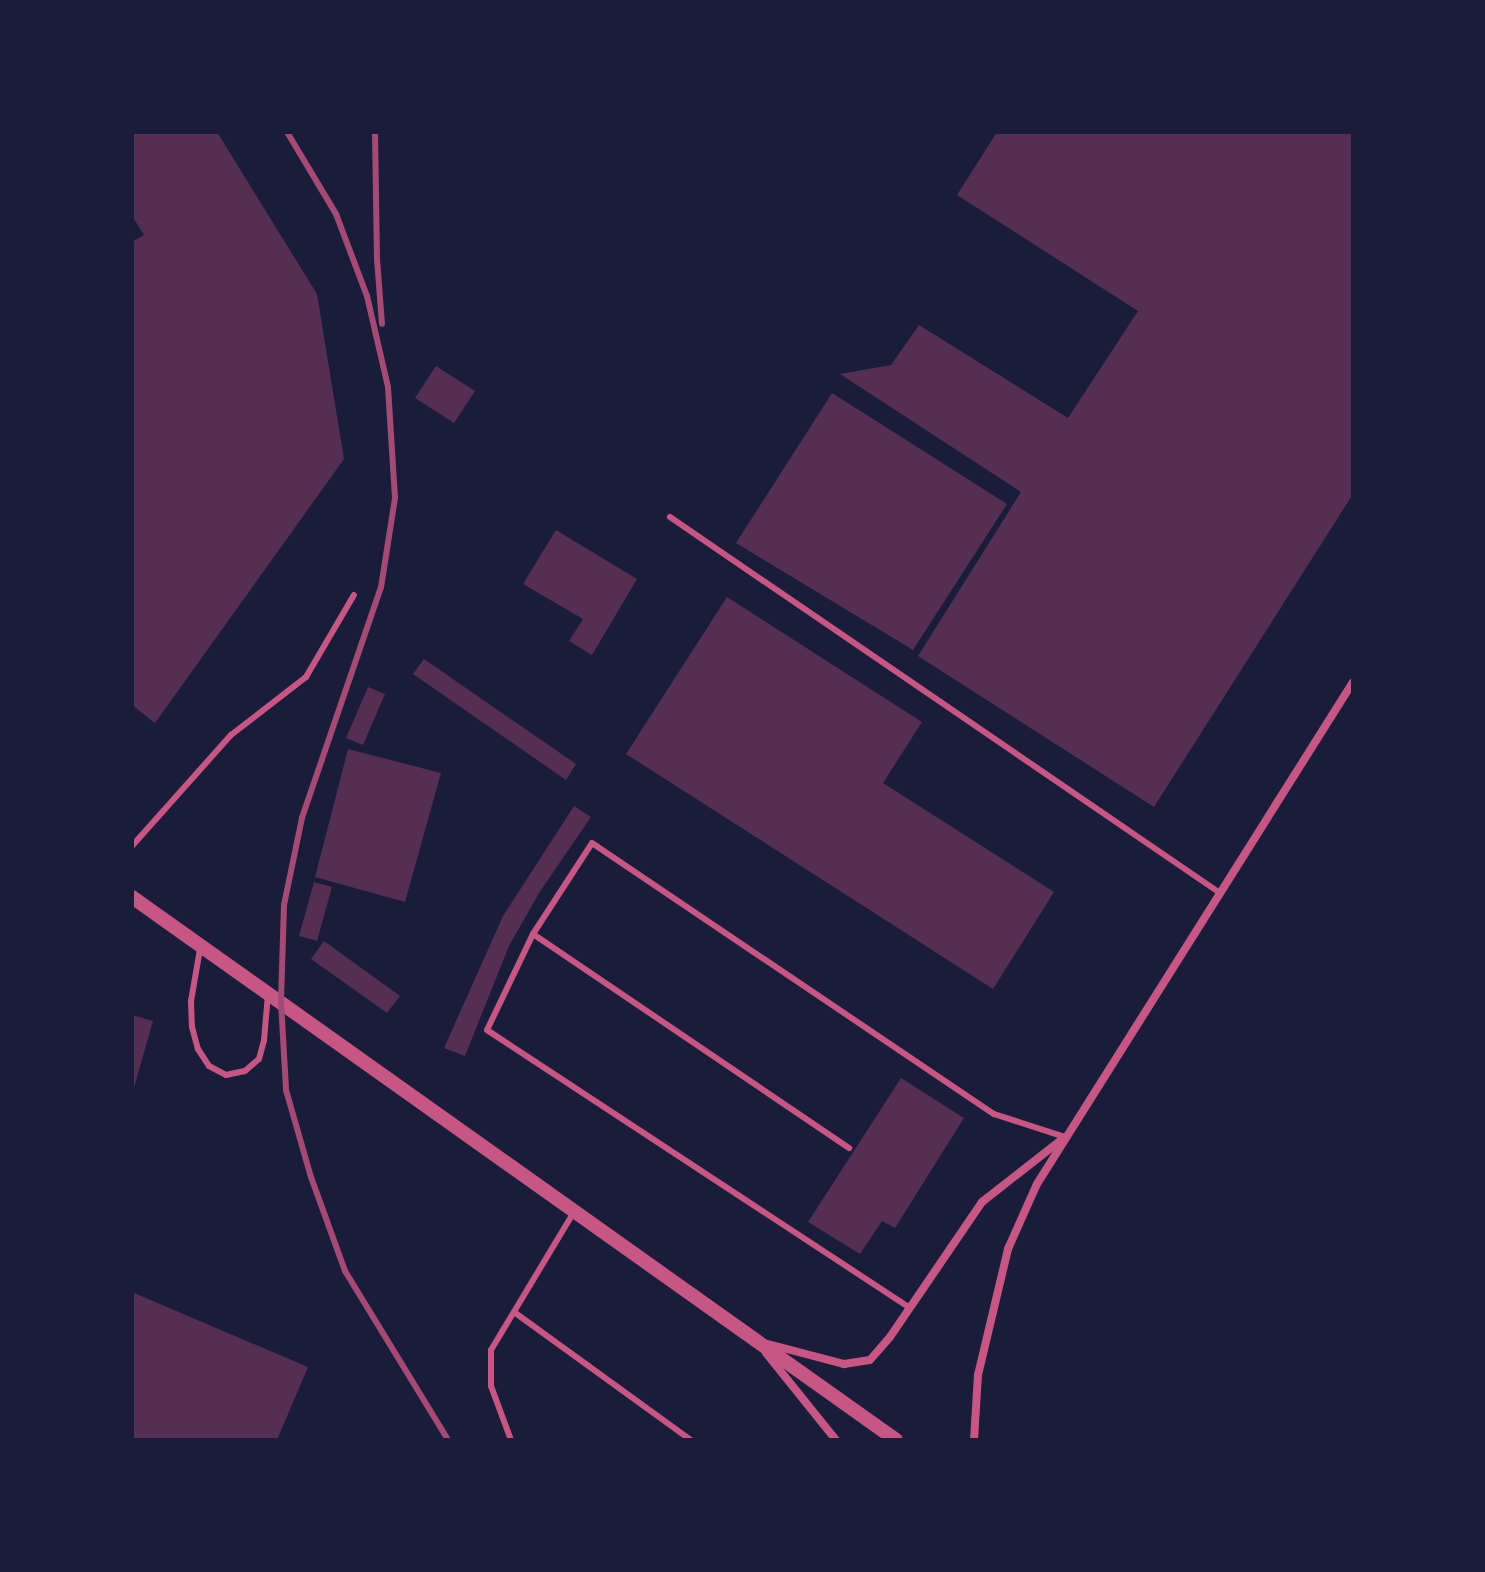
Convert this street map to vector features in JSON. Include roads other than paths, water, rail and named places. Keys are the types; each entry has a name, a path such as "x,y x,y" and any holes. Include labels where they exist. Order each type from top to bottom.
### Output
{"street":[{"path":"974,1440 978,1375 1008,1249 1037,1184 1353,682"},
{"path":"132,897 896,1440"},
{"path":"755,1341 844,1364 870,1360 910,1308 982,1202 1065,1137"},
{"path":"755,1341 836,1440"}],"lane":[{"path":"670,517 1220,893"},
{"path":"132,846 231,735 306,677 354,595"},
{"path":"910,1308 487,1030 533,934 592,843 994,1114 1065,1137"},
{"path":"533,934 849,1148"},
{"path":"201,945 191,1001 192,1027 198,1049 209,1066 226,1075 245,1071 259,1059 268,993"},
{"path":"511,1440 491,1386 491,1350 574,1212"},
{"path":"514,1312 688,1438"}],"railway":[{"path":"287,132 336,214 367,296 388,387 395,498 381,587 302,818 284,905 281,1002 286,1090 311,1177 345,1271 448,1440"},
{"path":"375,132 377,259 382,324"}]}
